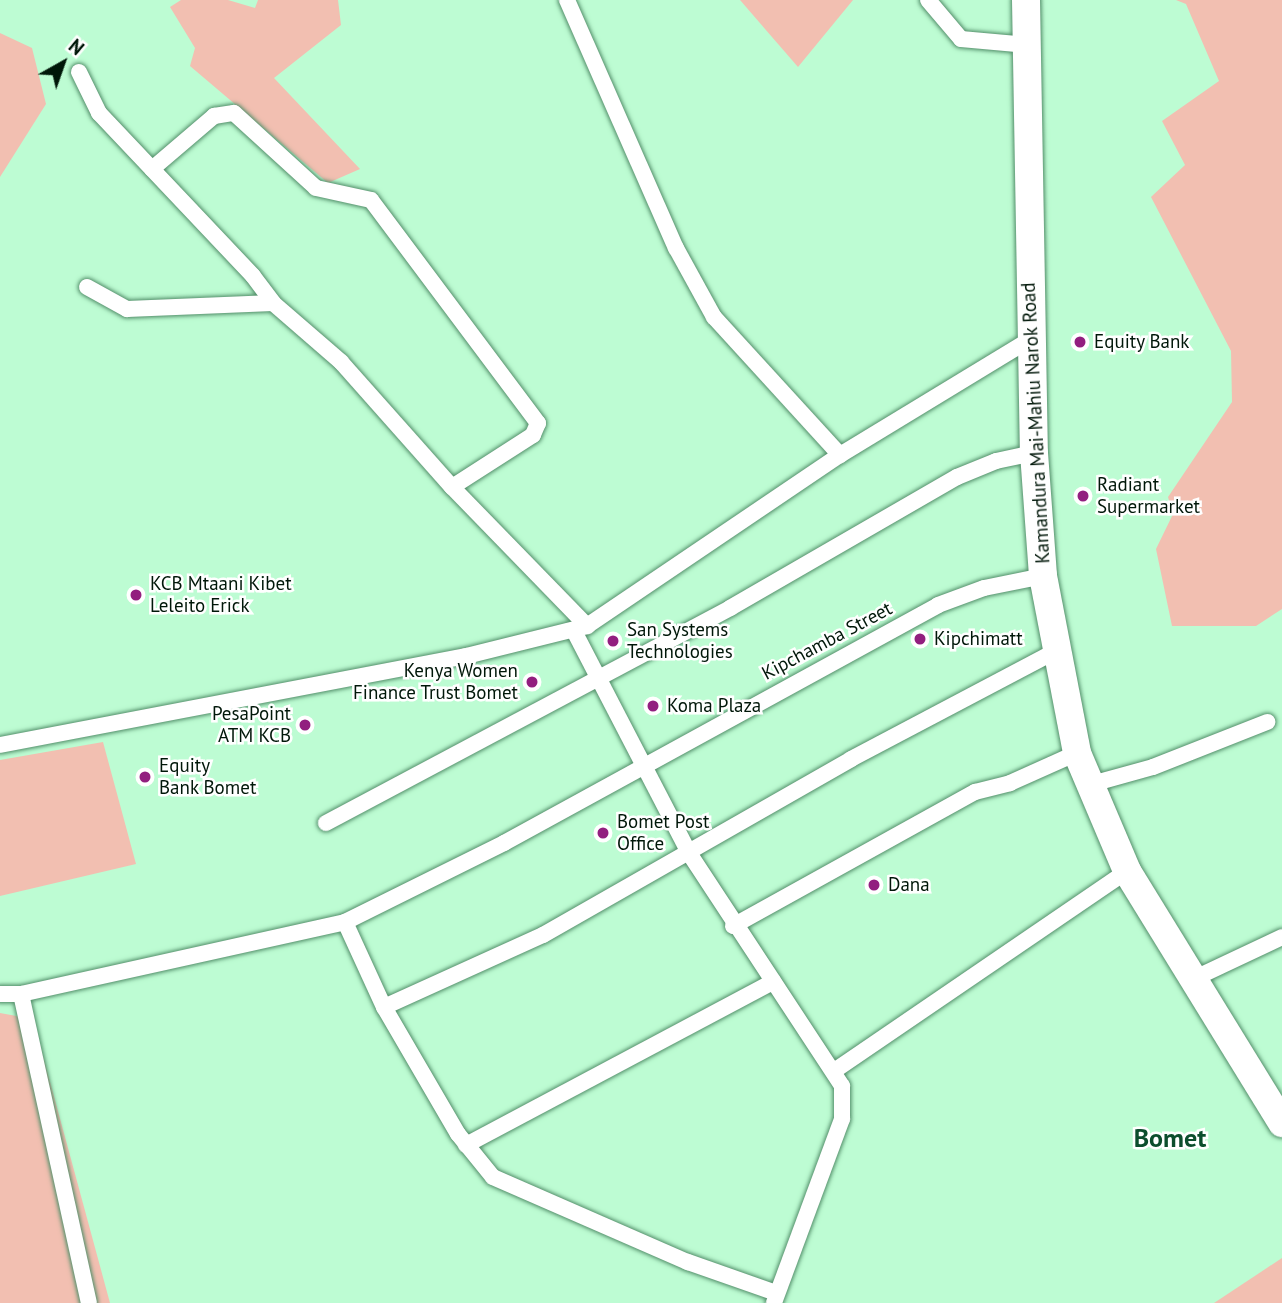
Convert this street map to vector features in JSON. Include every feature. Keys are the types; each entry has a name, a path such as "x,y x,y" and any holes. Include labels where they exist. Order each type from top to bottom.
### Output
{"highway":[{"name":"Kamandura Mai-Mahiu Narok Road","path":"1026,0 1034,453 1043,576 1077,753 1088,785 1127,871 1282,1123"}],"street":[{"path":"567,0 676,248 714,317 840,455"},
{"path":"928,0 961,39 1028,45"},
{"path":"79,72 99,113 253,276 273,303 341,362 580,629 598,677 641,766 689,853 733,926 834,1071 845,1108 775,1298 493,1177 466,1145 384,1007 345,922"},
{"path":"152,169 214,116 234,113 316,188 371,200 538,423 533,435 452,487"},
{"path":"87,287 127,309 273,303"},
{"path":"0,745 580,629 840,455 1031,340"},
{"path":"326,823 730,608 957,477 996,461 1034,453"},
{"name":"Kipchamba Street","path":"0,994 21,994 345,922 504,843 938,605 1043,576"},
{"path":"384,1007 543,935 960,699 1058,650"},
{"path":"1088,785 1199,751 1267,722"},
{"path":"733,926 975,792 1010,783 1077,753"},
{"path":"834,1071 1127,871"},
{"path":"1195,978 1282,937"},
{"path":"466,1145 774,982"},
{"path":"21,994 89,1303"}],"shaded area":[{"path":"181,0 228,0 255,8 258,0 338,0 341,25 274,78 360,169 328,183 190,66 195,48 170,7"},
{"path":"740,0 853,0 798,67"},
{"path":"1176,0 1282,0 1282,609 1256,626 1172,626 1156,549 1173,514 1168,497 1232,402 1231,351 1151,197 1185,165 1162,121 1219,81 1186,4"},
{"path":"0,33 32,48 46,104 0,177"},
{"path":"103,742 136,864 0,896 0,760"},
{"path":"0,1013 33,1019 110,1303 0,1303"},
{"path":"1282,1258 1282,1303 1214,1303"}],"place":[{"name":"Equity Bank","path":"1080,342"},
{"name":"Radiant Supermarket","path":"1083,496"},
{"name":"KCB Mtaani Kibet Leleito Erick","path":"136,595"},
{"name":"Kipchimatt","path":"920,639"},
{"name":"San Systems Technologies","path":"613,641"},
{"name":"Kenya Women Finance Trust Bomet","path":"532,682"},
{"name":"Koma Plaza","path":"653,706"},
{"name":"PesaPoint ATM KCB","path":"305,725"},
{"name":"Equity Bank Bomet","path":"145,777"},
{"name":"Bomet Post Office","path":"603,833"},
{"name":"Dana","path":"874,885"}],"district":[{"name":"Bomet","path":"1170,1138"}]}
